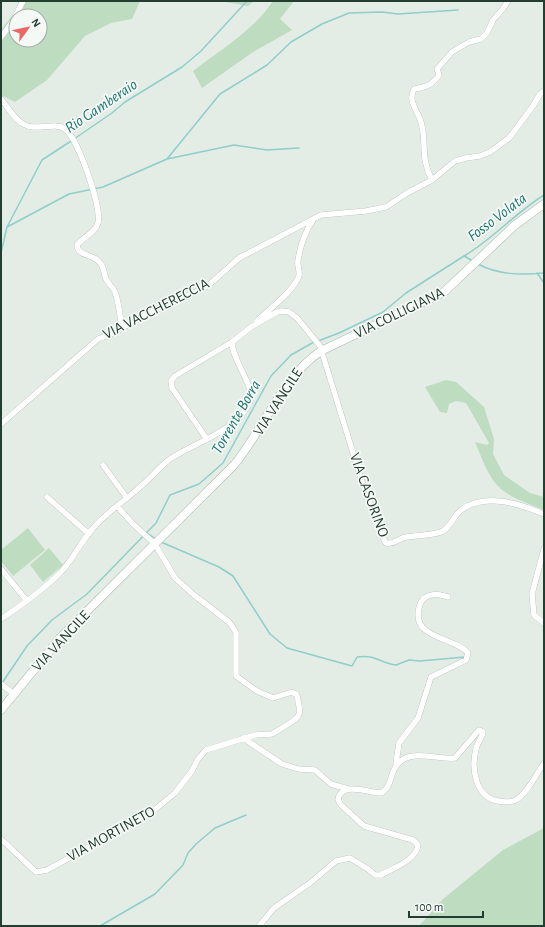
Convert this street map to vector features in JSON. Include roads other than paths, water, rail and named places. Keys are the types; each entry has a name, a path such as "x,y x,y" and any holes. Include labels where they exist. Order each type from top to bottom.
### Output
{"street":[{"path":"1,37 16,16 23,1"},
{"path":"432,180 424,164 424,134 412,102 411,94 414,89 425,88 435,80 438,75 437,69 452,52 487,34 493,20 508,1"},
{"name":"VIA VACCHERECCIA","path":"1,424 94,342 153,311 202,289 210,284 239,258 326,214 366,211 386,207 407,193 432,180 455,161 483,155 505,142 521,124 540,94 544,91"},
{"path":"1,100 14,117 23,124 33,128 62,127 68,130 75,142 94,196 98,220 96,227 77,245 77,250 96,258 101,264 106,280 114,290 118,301 122,328"},
{"name":"VIA COLLIGIANA","path":"320,349 438,296 448,290 515,225 544,205"},
{"path":"206,438 172,388 171,381 175,376 232,342 251,327 289,291 300,272 298,263 301,246 307,230 314,220"},
{"path":"251,327 277,312 289,312 298,318 320,349"},
{"name":"VIA VANGILE","path":"1,618 27,601 61,572 74,557 89,534 100,521 170,459 225,429 234,421 250,400 250,388 237,364 232,348 232,342"},
{"name":"VIA CASORINO","path":"320,349 367,498 382,524 384,540 386,543 392,543 402,538 442,532 460,511 483,502 505,502 525,506 544,514"},
{"name":"VIA VANGILE","path":"1,710 60,638 234,465 250,446 300,368 320,349"},
{"path":"102,465 127,498"},
{"path":"47,497 89,534"},
{"name":"VIA MORTINETO","path":"1,839 36,872 47,870 152,812 175,793 192,771 201,754 206,750 243,738 272,734 277,729 296,720 299,714 298,697 292,692 273,698 256,691 236,676 236,632 229,622 175,578 155,544 117,506"},
{"path":"544,549 532,594 534,615 544,623"},
{"path":"1,569 27,601"},
{"path":"243,738 282,764 298,769 315,770 332,784 348,789 361,789 381,793 387,788 396,766 399,743 418,718 431,677 466,660 468,657 468,653 464,648 432,636 423,627 420,620 420,602 426,597 435,593 448,597"},
{"path":"3,685 14,694"},
{"path":"396,766 401,760 412,756 455,758 479,730 481,730 483,732 482,738 476,748 475,778 484,794 490,800 504,803 514,801 521,795 544,763"},
{"path":"259,926 274,908 310,883 336,861 350,858 375,875 381,875 412,857 417,852 418,845 413,840 364,826 345,808 338,799 339,796 348,789"}],"waterway":[{"name":"Rio Gamberaio","path":"74,139 112,113 125,102 182,67 201,51 247,1"},
{"path":"7,227 69,194 103,187 167,159 220,94 267,65 291,42 322,24 349,13 382,12 398,14 458,10"},
{"name":"Rio Gamberaio","path":"1,253 7,227 42,160 71,141"},
{"path":"167,159 234,145 267,150 299,148"},
{"name":"Fosso Volata","path":"464,256 485,242 533,202 544,195"},
{"name":"Torrente Borra","path":"318,341 339,333 383,312 406,293 464,256 473,261"},
{"name":"Torrente Borra","path":"478,264 486,268 502,272 527,274 544,273"},
{"path":"537,273 544,283"},
{"name":"Torrente Borra","path":"2,683 27,646 52,620 87,594 156,523 170,495 199,484 223,463 271,376 291,355 314,342"},
{"path":"147,533 156,539"},
{"path":"161,542 219,567 233,576 270,634 287,648 352,666 357,657 363,656 396,665 409,660 420,661 465,657"},
{"path":"100,926 155,894 183,865 188,853 196,844 215,828 246,815"}]}
